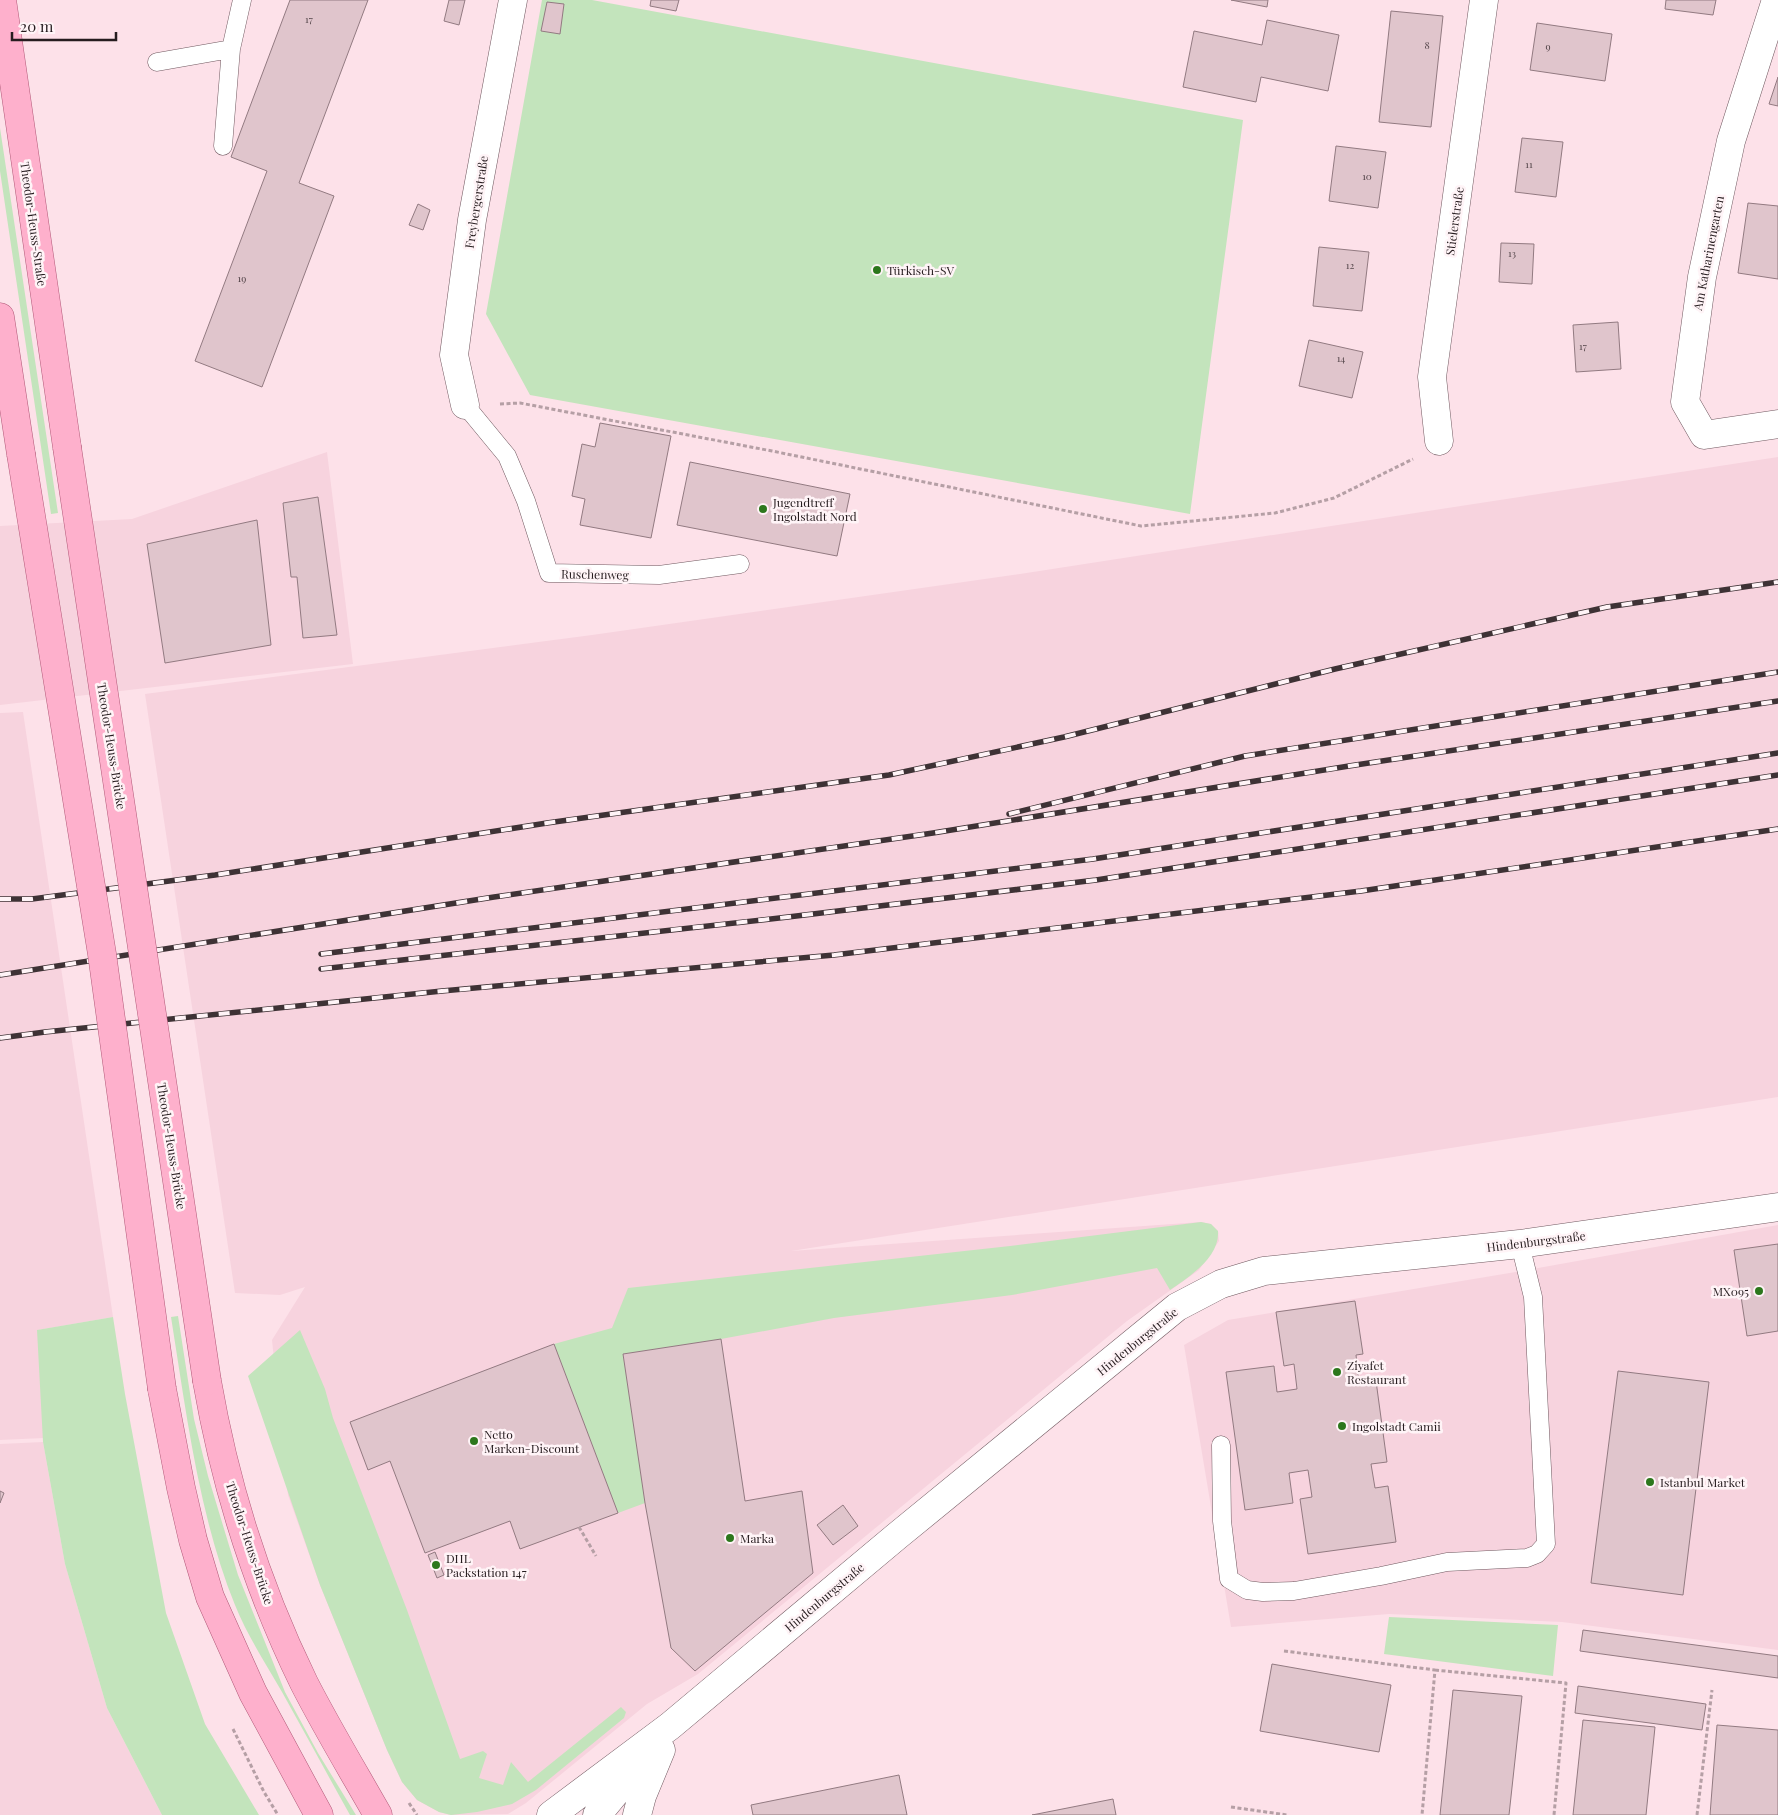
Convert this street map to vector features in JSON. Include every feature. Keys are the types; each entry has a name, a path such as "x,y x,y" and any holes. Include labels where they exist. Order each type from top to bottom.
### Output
{"main road":[{"name":"Theodor-Heuss-Straße","path":"2,0 66,447"},
{"path":"0,317 102,954 169,1433 183,1496 210,1597 252,1692 318,1815"},
{"name":"Theodor-Heuss-Brücke","path":"66,447 213,1415 233,1492 266,1596 303,1681 324,1723 378,1815"}],"street":[{"name":"Freybergerstraße","path":"465,405 454,355 472,220 513,0"},
{"name":"Stielerstraße","path":"1439,441 1432,376 1484,0"},
{"name":"Am Katharinengarten","path":"1776,0 1731,141 1702,277 1686,402 1704,434 1778,424"},
{"name":"Hindenburgstraße","path":"551,1812 670,1726 897,1536 1177,1307 1221,1284 1264,1271 1520,1244 1778,1206"},
{"name":"Hindenburgstraße","path":"597,1815 670,1726"},
{"name":"Hindenburgstraße","path":"636,1815 670,1726"}],"lane":[{"path":"223,146 231,49 242,0"},
{"path":"157,62 231,49"},
{"name":"Ruschenweg","path":"465,405 507,456 526,501 550,573 659,575 740,564"},
{"path":"1221,1445 1222,1521 1229,1579 1247,1590 1263,1592 1294,1591 1447,1562 1527,1558 1537,1554 1546,1544 1533,1297 1520,1244"}],"path":[{"path":"465,405 520,403 772,451 1141,526 1275,513 1334,498 1406,464 1439,441"},
{"path":"579,1527 596,1556"},
{"path":"1284,1651 1435,1670 1566,1683 1554,1815"},
{"path":"1422,1815 1435,1670"},
{"path":"1697,1815 1712,1690"},
{"path":"406,1797 417,1815"},
{"path":"1231,1807 1287,1815"}],"shaded area":[{"path":"327,452 353,664 0,705 0,526 132,519"},
{"path":"1778,457 1778,1097 791,1251 1201,1222 1211,1224 1218,1231 1219,1241 1199,1270 1127,1321 698,1674 647,1704 526,1803 508,1814 451,1815 439,1812 417,1800 402,1782 387,1750 320,1585 288,1495 272,1340 305,1287 280,1295 235,1293 145,694 592,635 1020,574"},
{"path":"23,712 113,1317 38,1330 44,1438 0,1440 0,713"},
{"path":"1778,1225 1778,1650 1562,1622 1389,1614 1231,1627 1184,1345 1228,1320 1527,1270"},
{"path":"43,1442 65,1564 107,1708 162,1815 0,1815 0,1444"}],"green space":[{"name":"Türkisch-SV","path":"542,0 592,0 1243,120 1190,514 530,395 486,314"},
{"path":"0,128 58,513 51,514 0,171"},
{"path":"1201,1222 1211,1224 1218,1231 1214,1249 1202,1265 1170,1290 1157,1268 1012,1295 834,1318 721,1339 623,1354 645,1503 618,1513 554,1344 612,1328 628,1288 1010,1246"},
{"path":"178,1316 194,1419 208,1476 238,1575 285,1692 318,1753 356,1815 350,1815 251,1638 235,1605 212,1536 195,1463 171,1317"},
{"path":"113,1317 125,1394 166,1613 205,1724 259,1815 162,1815 107,1708 65,1564 43,1442 37,1330"},
{"path":"300,1330 325,1389 333,1418 407,1610 460,1759 483,1751 487,1754 479,1778 503,1785 511,1762 528,1782 621,1707 626,1712 624,1718 536,1790 512,1804 477,1812 451,1815 439,1812 417,1800 402,1782 387,1750 320,1585 248,1376"},
{"path":"1389,1617 1558,1625 1553,1676 1384,1654"}],"building":[{"path":"290,0 368,0 299,183 334,196 262,387 195,361 267,171 231,157"},
{"path":"449,0 465,0 459,25 444,21"},
{"path":"651,0 679,0 676,11 650,6"},
{"path":"1231,0 1268,0 1267,7"},
{"path":"1666,0 1716,0 1713,15 1665,9"},
{"path":"547,2 564,4 560,34 541,31"},
{"path":"1391,11 1443,16 1431,127 1379,122"},
{"path":"1267,20 1339,35 1328,91 1261,77 1256,102 1183,87 1194,31 1262,45"},
{"path":"1537,23 1612,34 1605,81 1530,70"},
{"path":"1778,77 1778,106 1769,104"},
{"path":"1522,138 1563,142 1556,197 1515,192"},
{"path":"1336,146 1386,152 1378,208 1329,201"},
{"path":"1748,203 1778,206 1778,279 1738,273"},
{"path":"418,204 430,210 423,230 409,225"},
{"path":"1501,243 1534,244 1532,284 1499,282"},
{"path":"1319,247 1369,252 1362,311 1313,306"},
{"path":"1618,322 1621,369 1576,372 1573,325"},
{"path":"1309,340 1363,352 1352,398 1299,386"},
{"path":"600,423 671,436 651,538 580,525 585,499 572,496 582,444 595,447"},
{"name":"Jugendtreff Ingolstadt Nord","path":"690,462 850,494 837,556 677,525"},
{"path":"318,497 337,635 303,638 297,577 291,577 283,503"},
{"path":"257,520 271,645 165,663 147,544"},
{"name":"MX095","path":"1778,1244 1778,1331 1747,1336 1734,1250"},
{"path":"1355,1301 1363,1354 1356,1355 1359,1383 1376,1381 1387,1462 1371,1464 1375,1488 1388,1486 1396,1542 1308,1554 1300,1499 1312,1497 1308,1470 1289,1473 1293,1503 1245,1510 1226,1372 1274,1366 1277,1392 1297,1389 1294,1364 1284,1366 1276,1312"},
{"name":"Marka","path":"721,1339 745,1501 802,1491 813,1573 695,1671 671,1648 645,1503 623,1354"},
{"name":"Netto Marken-Discount","path":"554,1344 618,1513 520,1549 510,1521 425,1553 390,1461 368,1470 350,1422"},
{"name":"Istanbul Market","path":"1618,1371 1709,1382 1683,1595 1591,1583"},
{"path":"0,1491 4,1493 0,1503"},
{"path":"843,1505 858,1526 833,1545 817,1525"},
{"name":"DHL Packstation 147","path":"435,1552 444,1575 437,1578 428,1555"},
{"path":"1583,1630 1778,1656 1778,1678 1580,1651"},
{"path":"1272,1664 1391,1685 1379,1752 1260,1731"},
{"path":"1578,1686 1706,1704 1702,1730 1575,1713"},
{"path":"1453,1690 1522,1696 1509,1815 1440,1815"},
{"path":"1583,1720 1655,1727 1646,1815 1573,1815"},
{"path":"1717,1725 1778,1730 1778,1815 1710,1815"},
{"path":"899,1775 907,1815 753,1815 751,1805"},
{"path":"1113,1799 1116,1815 1032,1815"}],"railway":[{"path":"0,899 32,899 215,875 547,823 889,775 1064,737 1335,669 1607,607 1778,582"},
{"path":"1009,814 1245,756 1778,672"},
{"path":"0,975 494,897 933,833 1349,766 1778,701"},
{"path":"321,954 1093,859 1778,753"},
{"path":"321,969 788,917 1096,880 1778,775"},
{"path":"0,1038 442,991 834,955 1361,891 1778,829"}],"place":[{"name":"Türkisch-SV","path":"877,270"},
{"name":"Jugendtreff Ingolstadt Nord","path":"763,509"},
{"name":"MX095","path":"1759,1291"},
{"name":"Ziyafet Restaurant","path":"1337,1372"},
{"name":"Ingolstadt Camii","path":"1342,1426"},
{"name":"Netto Marken-Discount","path":"474,1441"},
{"name":"Istanbul Market","path":"1650,1482"},
{"name":"Marka","path":"730,1538"},
{"name":"DHL Packstation 147","path":"436,1565"}]}
